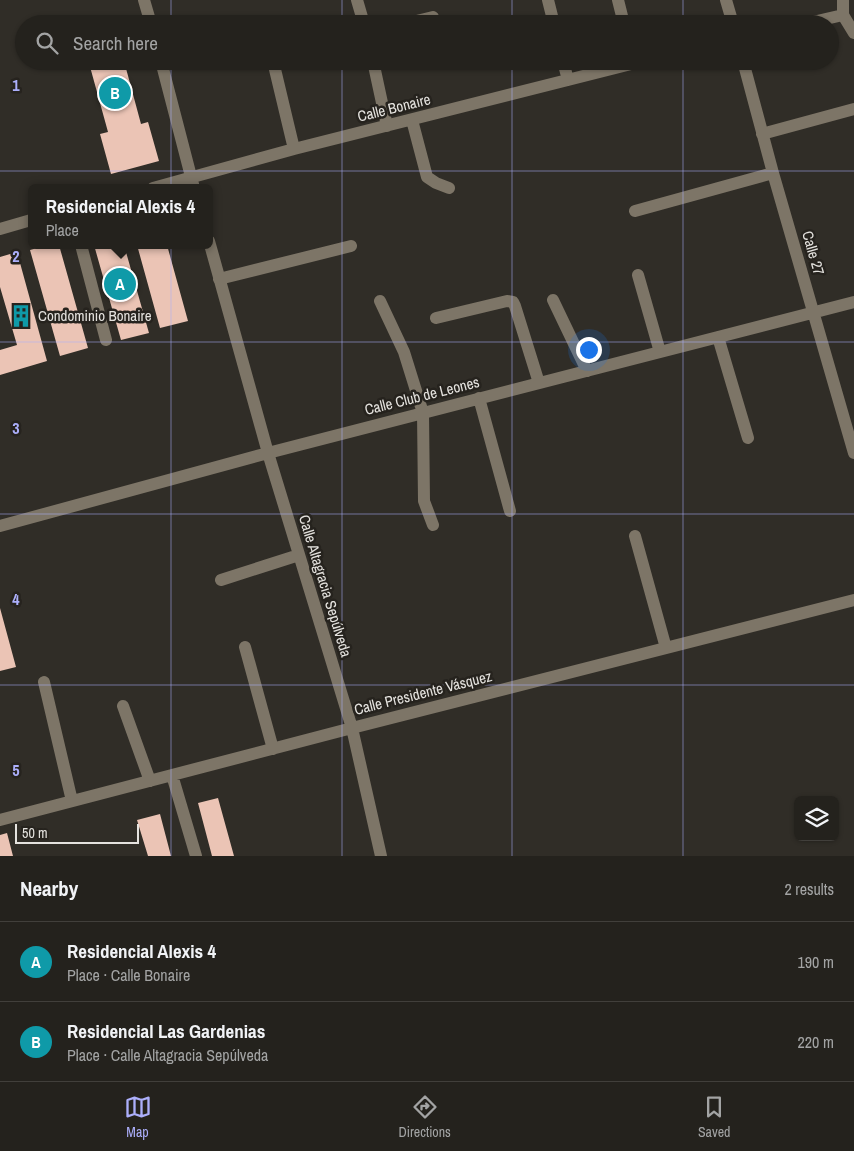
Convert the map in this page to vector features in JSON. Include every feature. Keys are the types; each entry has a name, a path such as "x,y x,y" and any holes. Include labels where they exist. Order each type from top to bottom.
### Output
{"street":[{"path":"144,0 148,15"},
{"path":"357,0 361,15"},
{"path":"548,0 552,15"},
{"path":"618,0 622,15"},
{"path":"726,0 730,15"},
{"path":"843,0 843,14 854,33"},
{"path":"839,15 843,14"},
{"path":"162,70 193,183"},
{"path":"275,70 294,149"},
{"path":"374,70 387,126"},
{"path":"565,70 568,80"},
{"name":"Calle Bonaire","path":"193,183 294,149 606,70"},
{"name":"Calle 27","path":"745,70 773,173 854,453"},
{"path":"762,134 854,109"},
{"path":"412,120 427,176 436,183 449,188"},
{"path":"635,211 773,173"},
{"path":"0,229 28,221"},
{"path":"219,279 351,246"},
{"path":"82,249 106,340"},
{"name":"Calle Altagracia Sepúlveda","path":"211,249 268,453 352,728 381,856"},
{"path":"638,275 660,352"},
{"path":"436,318 507,300 513,302 538,383"},
{"path":"553,300 587,371"},
{"path":"380,301 404,352 423,413 424,501 433,525"},
{"name":"Calle Club de Leones","path":"0,526 268,453 854,302"},
{"path":"718,337 748,438"},
{"path":"479,398 510,511"},
{"path":"635,536 666,648"},
{"path":"221,580 299,555"},
{"name":"Calle Presidente Vásquez","path":"0,820 854,600"},
{"path":"245,647 273,749"},
{"path":"44,682 72,802"},
{"path":"123,706 150,781"},
{"path":"172,775 196,856"}],"building":[{"path":"91,70 126,70 141,124 148,122 159,161 111,174 100,134 108,132"},
{"path":"60,249 88,348 60,356 30,250"},
{"path":"95,249 125,249 149,333 121,340"},
{"path":"138,249 168,249 188,321 160,328"},
{"name":"Condominio Bonaire","path":"17,252 47,361 0,375 0,350 17,345 0,287 0,257"},
{"path":"0,608 16,667 0,671"},
{"path":"218,798 234,856 212,856 198,803"},
{"path":"160,814 171,856 148,856 137,820"},
{"path":"7,833 13,856 0,856 0,835"}],"place":[{"name":"Residencial Las Gardenias","path":"115,93"},
{"name":"Residencial Alexis 4","path":"120,284"},
{"name":"Condominio Bonaire","path":"21,316"}]}
